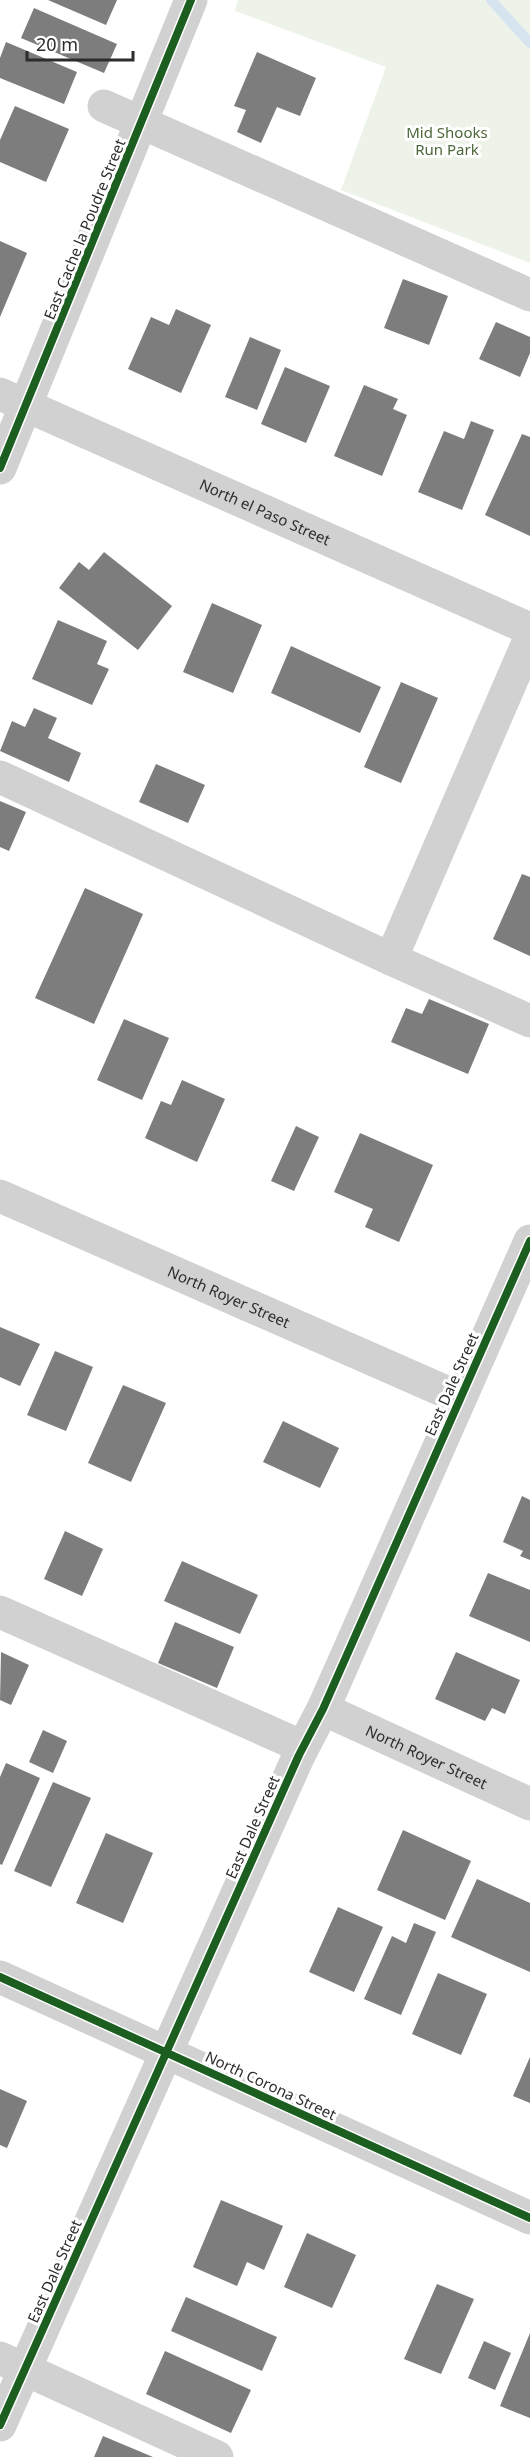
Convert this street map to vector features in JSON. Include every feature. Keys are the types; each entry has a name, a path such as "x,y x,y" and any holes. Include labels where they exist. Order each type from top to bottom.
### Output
{"street":[{"name":"East Cache la Poudre Street","path":"0,468 14,400 141,123 191,0"},
{"path":"104,106 530,295"},
{"name":"North el Paso Street","path":"14,400 530,629"},
{"path":"391,959 530,638"},
{"path":"0,777 391,959 530,1021"},
{"name":"North Royer Street","path":"0,1196 460,1398"},
{"name":"East Dale Street","path":"0,2425 13,2363 167,2052 303,1747 323,1709 530,1241"},
{"path":"0,1612 303,1747"},
{"name":"North Royer Street","path":"323,1709 530,1804"},
{"name":"North Corona Street","path":"0,1977 530,2218"},
{"path":"13,2363 217,2457"}],"green space":[{"name":"Mid Shooks Run Park","path":"238,0 530,0 530,263 341,190 386,67 235,11"}],"building":[{"path":"48,0 117,0 106,25"},
{"path":"34,8 117,44 104,73 21,38"},
{"path":"6,42 77,72 64,104 0,78 0,58"},
{"path":"257,52 316,78 300,116 277,107 261,143 237,132 246,110 234,106"},
{"path":"15,106 69,129 46,182 0,162 0,140"},
{"path":"0,241 27,253 0,317"},
{"path":"403,279 448,296 429,345 384,328"},
{"path":"176,309 211,325 181,393 128,369 151,317 169,325"},
{"path":"496,322 530,337 530,353 520,377 479,359"},
{"path":"250,337 281,350 257,410 225,397"},
{"path":"285,367 330,386 306,443 261,424"},
{"path":"364,385 398,399 393,409 407,415 382,476 334,456"},
{"path":"471,421 494,430 462,510 418,492 444,431 464,439"},
{"path":"522,434 530,437 530,536 485,515"},
{"path":"104,552 172,606 138,650 59,588 79,562 89,570"},
{"path":"212,603 262,625 233,693 183,672"},
{"path":"58,620 107,641 97,664 109,669 92,705 32,679"},
{"path":"291,646 381,687 360,733 271,693"},
{"path":"401,682 438,698 401,783 364,767"},
{"path":"34,708 57,718 48,738 81,753 69,782 0,751 12,721 25,727"},
{"path":"156,764 205,785 188,823 139,802"},
{"path":"0,801 26,812 9,851 0,847"},
{"path":"522,874 530,877 530,956 493,939"},
{"path":"85,888 143,914 94,1024 35,998"},
{"path":"429,999 489,1024 468,1074 391,1042 406,1008 422,1014"},
{"path":"124,1019 169,1038 142,1100 97,1080"},
{"path":"182,1080 225,1099 197,1162 145,1138 161,1101 171,1105"},
{"path":"296,1126 319,1137 294,1191 271,1181"},
{"path":"360,1133 433,1165 399,1242 365,1227 373,1209 334,1192"},
{"path":"0,1327 40,1344 20,1386 0,1377"},
{"path":"55,1351 93,1367 66,1431 27,1415"},
{"path":"123,1385 166,1403 131,1482 88,1463"},
{"path":"283,1421 339,1448 320,1488 263,1462"},
{"path":"522,1496 530,1500 530,1560 520,1556 523,1551 503,1542"},
{"path":"65,1531 103,1549 82,1596 44,1579"},
{"path":"182,1561 258,1595 240,1634 164,1601"},
{"path":"488,1573 530,1590 530,1642 469,1616"},
{"path":"175,1622 234,1647 217,1688 158,1663"},
{"path":"1,1652 29,1665 11,1705 0,1700"},
{"path":"456,1652 520,1680 505,1714 492,1708 485,1721 435,1699"},
{"path":"43,1730 67,1741 53,1773 29,1762"},
{"path":"6,1763 40,1778 2,1865 0,1864 0,1777"},
{"path":"53,1782 91,1798 51,1887 14,1871"},
{"path":"403,1830 471,1861 445,1920 377,1890"},
{"path":"106,1833 153,1853 123,1923 76,1903"},
{"path":"477,1879 530,1903 530,1972 451,1937"},
{"path":"338,1907 383,1927 354,1992 309,1972"},
{"path":"414,1923 436,1932 401,2015 364,1999 392,1936 406,1943"},
{"path":"438,1973 487,1994 461,2055 412,2034"},
{"path":"530,2057 530,2103 513,2096"},
{"path":"0,2089 27,2101 7,2148 0,2145"},
{"path":"221,2200 283,2226 264,2270 247,2262 237,2286 193,2267"},
{"path":"307,2233 356,2255 332,2308 284,2287"},
{"path":"437,2284 474,2299 441,2374 404,2359"},
{"path":"186,2297 277,2337 262,2371 171,2331"},
{"path":"530,2333 530,2418 500,2406"},
{"path":"484,2341 511,2353 495,2390 468,2378"},
{"path":"165,2351 251,2390 231,2433 146,2394"},
{"path":"103,2436 153,2457 94,2457"}],"waterway":[{"path":"491,0 530,43"}],"cycle path":[{"path":"0,468 191,0"},
{"path":"0,2425 299,1755 323,1709 530,1241"},
{"path":"0,1977 530,2218"}]}
